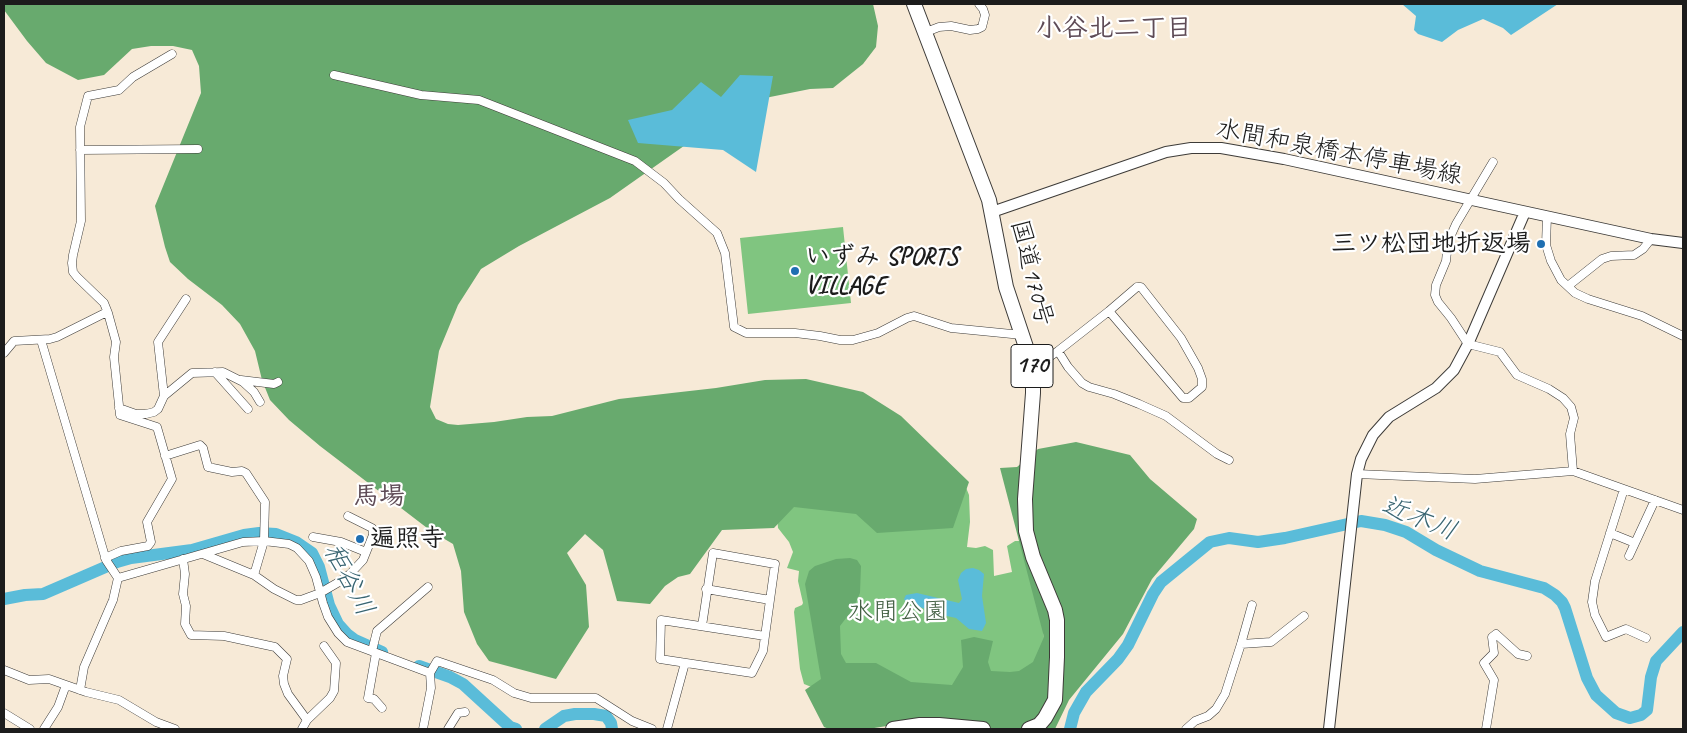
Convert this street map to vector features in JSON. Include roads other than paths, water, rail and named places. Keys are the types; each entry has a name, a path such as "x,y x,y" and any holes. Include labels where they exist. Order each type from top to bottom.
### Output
{"highway":[{"name":"国道170号","path":"914,4 982,177 992,212 1006,287 1033,368 1026,531 1033,558 1055,610 1057,620 1057,657 1055,700 1046,718 1039,725 1029,729"},
{"path":"893,729 920,725 939,725 983,729"}],"main road":[{"name":"水間和泉橋本停車場線","path":"992,212 1166,152 1202,148 1241,150 1651,239 1683,243"},
{"path":"1329,729 1357,474 1365,448 1379,427 1389,417 1436,388 1447,378 1460,360 1525,212"}],"street":[{"path":"926,32 945,26 978,30 982,27 985,16 979,4"},
{"path":"106,559 121,552 148,546 151,542 148,522 172,479 157,427 120,415 114,357 116,342 107,312 104,303 73,272 72,263 81,222 80,127 88,96 119,90 133,77 172,54"},
{"path":"334,75 420,95 479,100 635,161 664,183 679,200 717,233 725,253 734,327 746,333 795,333 840,340 853,340 878,332 914,316 951,328 1022,335"},
{"path":"80,150 198,149"},
{"path":"1494,162 1470,199 1448,242 1446,261 1436,285 1435,295 1468,344 1500,352 1517,375 1549,389 1563,398 1571,408 1574,418 1570,434 1573,471"},
{"path":"1547,216 1546,244 1551,261 1561,280 1575,293 1642,316 1683,336"},
{"path":"1568,286 1602,259 1611,256 1634,255 1643,249 1651,239"},
{"path":"1033,368 1109,311 1137,286 1141,286 1181,338 1198,368 1202,379 1202,388 1189,398 1183,398 1109,311"},
{"path":"164,396 158,342 186,299"},
{"path":"4,353 14,341 41,340 58,336 107,312"},
{"path":"41,340 106,559 118,578 113,600 84,667 80,690"},
{"path":"1058,351 1082,383 1166,416 1217,454 1229,460"},
{"path":"119,408 136,414 146,414 158,409 164,396 192,373 215,372 224,372 239,380 254,392 260,402"},
{"path":"215,372 248,409"},
{"path":"239,380 274,384 278,382"},
{"path":"165,456 200,445 203,448 208,467 246,473 265,502 264,541 254,575"},
{"path":"1357,474 1475,479 1573,471 1683,510"},
{"path":"1624,489 1595,581 1592,602 1595,615 1606,637 1626,629 1646,638"},
{"path":"1629,556 1655,500"},
{"path":"203,554 254,575 274,589 296,600 321,592 350,574 363,560 373,535 373,530 348,516"},
{"path":"1610,533 1635,543"},
{"path":"313,537 341,542 366,552"},
{"path":"118,578 243,542 264,541 289,544 303,553 313,568 328,618 347,642 430,673"},
{"path":"702,626 706,589 713,553 775,564 763,651 752,673 660,659 661,620 765,636"},
{"path":"183,559 185,574 182,594 186,606 185,624 192,634 224,636 275,647 287,659 283,676 288,694 307,720"},
{"path":"382,708 374,699 368,698 378,631 428,587"},
{"path":"706,589 770,600"},
{"path":"1186,729 1195,721 1208,716 1216,709 1225,694 1252,605"},
{"path":"1241,644 1271,642 1304,616"},
{"path":"1486,729 1494,680 1484,663 1494,653 1492,637 1496,634 1518,654 1527,656"},
{"path":"302,729 307,720 330,698 334,691 336,663 324,646"},
{"path":"423,729 430,688 430,673 437,660 493,680 514,693 531,698 596,698 632,721 652,729"},
{"path":"667,729 685,663"},
{"path":"4,670 29,680 49,679 80,690 119,700 156,722 175,729"},
{"path":"44,729 58,707 66,685"},
{"path":"448,729 458,713 465,712"},
{"path":"4,713 30,729"}],"water":[{"path":"1402,4 1558,4 1511,35 1503,28 1483,19 1458,30 1442,42 1418,34 1414,30 1416,16"},
{"path":"740,75 773,76 756,172 723,150 638,143 628,120 672,110 701,82 721,97"},
{"path":"973,568 984,574 982,596 986,623 982,631 969,629 956,618 906,602 904,599 906,595 917,593 959,603 962,599 958,580 961,573 966,569"}],"waterway":[{"name":"近木川","path":"1070,729 1074,713 1086,692 1118,659 1128,645 1153,594 1161,582 1210,542 1229,538 1258,542 1361,521 1385,525 1406,532 1436,550 1480,571 1544,588 1555,595 1565,608 1587,678 1596,695 1616,713 1630,718 1641,715 1647,710 1651,677 1656,661 1683,632"},
{"name":"秬谷川","path":"4,599 43,594 117,562 131,558 192,550 244,535 259,533 276,534 296,542 312,553 319,567 329,605 338,624 355,640 382,652"},
{"name":"秬谷川","path":"419,666 450,677 463,684 510,727 516,729"},
{"name":"秬谷川","path":"545,729 564,716 575,714 606,716 611,723 612,729"}],"place":[{"name":"三ツ松団地折返場","path":"1541,244"},
{"name":"いずみ SPORTS VILLAGE","path":"795,271"},
{"name":"遍照寺","path":"360,539"}],"district":[{"name":"小谷北二丁目","path":"1114,29"},
{"name":"馬場","path":"379,497"}],"park label":[{"name":"水間公園","path":"898,612"}]}
